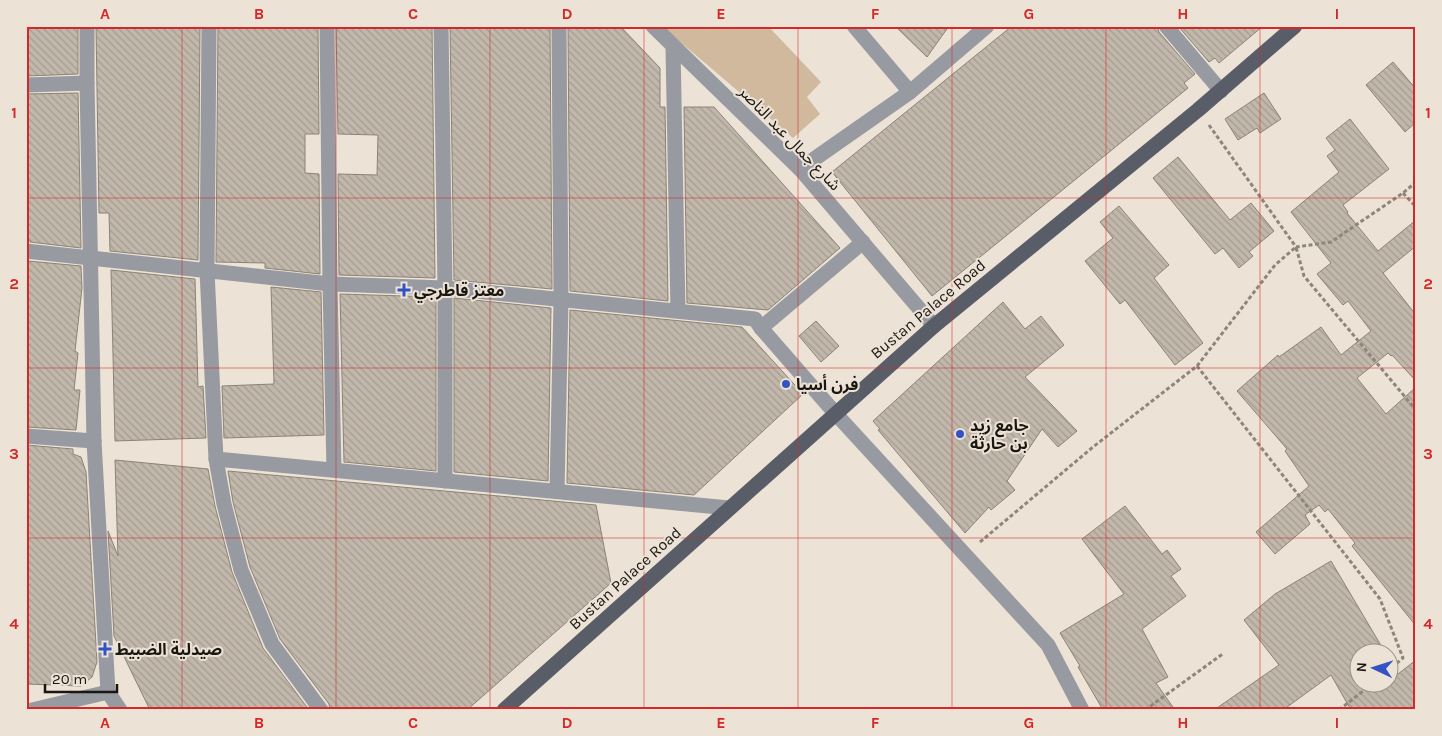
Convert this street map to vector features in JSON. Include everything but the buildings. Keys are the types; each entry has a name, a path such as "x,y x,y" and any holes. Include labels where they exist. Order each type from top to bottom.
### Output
{"main road":[{"name":"Bustan Palace Road","path":"504,710 934,326 1221,91 1295,26"}],"street":[{"path":"88,26 87,83 94,441 108,692 120,710"},
{"path":"209,26 207,271 216,459 224,504 241,570 272,644 321,710"},
{"path":"327,26 334,470"},
{"path":"441,26 445,288 445,482"},
{"path":"556,491 562,301 559,26"},
{"name":"شارع جمال عبد الناصر","path":"653,26 800,168 934,326"},
{"path":"854,26 910,92"},
{"path":"800,168 910,92 987,26"},
{"path":"1166,26 1221,91"},
{"path":"673,47 678,310"},
{"path":"26,85 87,83"},
{"path":"761,328 863,242"},
{"path":"26,252 90,257 330,284 445,288 755,319 835,413 1048,645 1082,710"},
{"path":"26,436 94,441"},
{"path":"216,459 730,508"},
{"path":"26,709 31,710 108,692"}],"path":[{"path":"1198,110 1296,247 1304,276 1416,410"},
{"path":"966,555 1093,447 1196,366 1275,265 1296,247 1331,242 1416,182"},
{"path":"1403,193 1416,207"},
{"path":"1196,366 1380,599 1398,644"},
{"path":"1144,710 1224,653"},
{"path":"1339,710 1359,694"}],"shaded area":[{"path":"665,26 768,26 821,82 807,97 820,114 793,138 664,28"}],"place":[{"name":"معتز قاطرجي","path":"404,290"},
{"name":"فرن أسيا","path":"786,384"},
{"name":"جامع زيد بن حارثة","path":"960,434"},
{"name":"صيدلية الضبيط","path":"105,649"}]}
